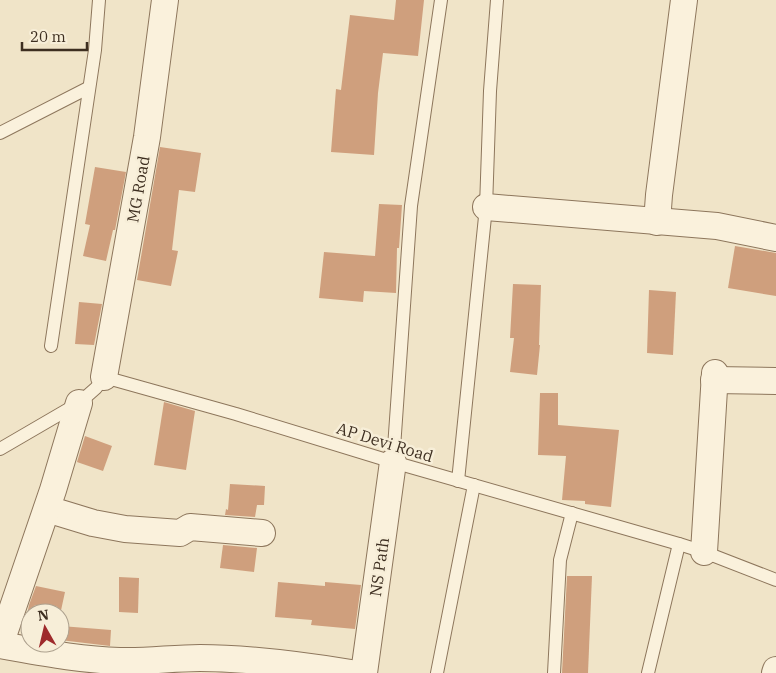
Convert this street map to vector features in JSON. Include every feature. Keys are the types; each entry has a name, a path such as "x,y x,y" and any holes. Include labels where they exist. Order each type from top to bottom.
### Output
{"street":[{"name":"MG Road","path":"104,377 147,137 164,0"},
{"path":"657,222 684,0"},
{"path":"486,207 717,226 776,238"},
{"path":"704,552 715,377 776,381"},
{"path":"79,403 46,508 5,615 0,645 121,667 200,658 241,666 272,662 351,673"},
{"name":"NS Path","path":"364,673 393,462"},
{"path":"46,508 93,523 125,529 180,533 190,527 262,533"}],"lane":[{"path":"51,346 95,50 99,0"},
{"path":"393,462 411,206 441,0"},
{"path":"458,481 486,207 490,91 497,0"},
{"path":"0,133 88,88"},
{"path":"0,448 79,403 96,388 104,377"},
{"name":"AP Devi Road","path":"104,377 679,544 776,580"},
{"path":"437,673 474,485"},
{"path":"554,673 560,560 572,513"},
{"path":"648,673 679,544"}],"building":[{"path":"396,0 424,0 418,56 383,53 374,155 331,152 336,89 341,90 350,15 394,20"},
{"path":"160,147 201,153 195,192 179,190 172,250 178,251 171,286 137,280"},
{"path":"95,167 126,172 115,230 113,230 106,261 83,256 90,225 85,224"},
{"path":"379,204 402,205 399,248 397,248 396,293 364,291 363,302 319,298 324,252 375,256"},
{"path":"735,246 776,253 776,296 728,288"},
{"path":"513,284 541,285 540,345 537,375 510,372 514,338 510,338"},
{"path":"649,290 676,292 673,355 647,353"},
{"path":"79,302 102,304 94,345 75,344"},
{"path":"540,393 558,393 558,425 619,430 611,507 585,504 585,501 562,500 566,456 538,455"},
{"path":"164,402 195,411 186,470 154,465"},
{"path":"85,436 112,446 103,471 77,462"},
{"path":"230,484 265,486 264,505 257,505 255,517 225,515 226,509 228,510"},
{"path":"223,545 257,548 254,572 220,568"},
{"path":"567,576 592,576 588,673 562,673"},
{"path":"119,577 139,578 138,613 119,612"},
{"path":"278,582 325,586 325,582 361,585 355,629 311,625 312,620 275,617"},
{"path":"36,586 65,592 63,603 30,603"},
{"path":"70,627 111,630 110,646 70,641"}]}
